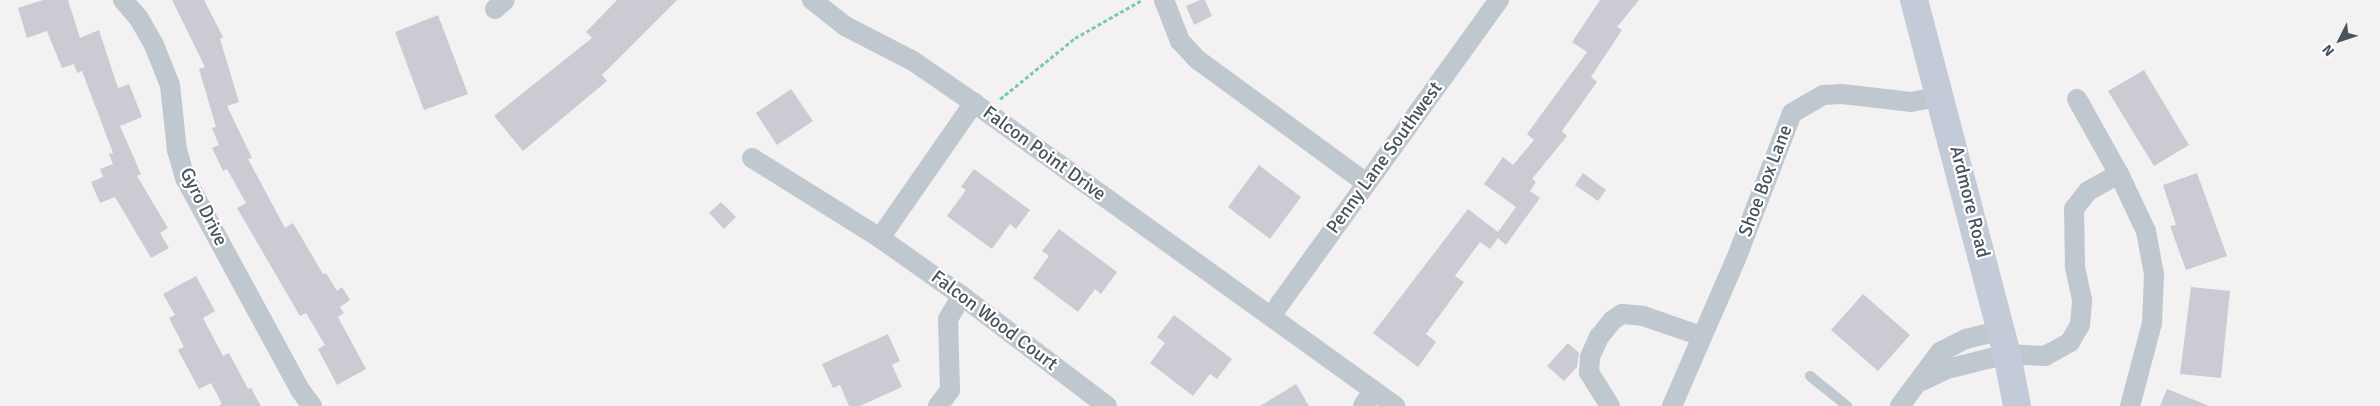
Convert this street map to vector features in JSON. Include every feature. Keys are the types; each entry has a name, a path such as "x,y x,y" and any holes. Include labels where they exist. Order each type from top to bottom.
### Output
{"street":[{"name":"Gyro Drive","path":"123,0 138,17 154,45 170,85 177,150 185,178 300,390 312,406"},
{"name":"Falcon Point Drive","path":"812,0 845,26 912,61 980,107 1271,316 1368,398 1395,406"},
{"path":"1164,0 1180,40 1198,60 1366,183"},
{"name":"Penny Lane Southwest","path":"1271,316 1500,0"},
{"name":"Ardmore Road","path":"1914,0 1942,96 2004,342 2017,406"},
{"name":"Shoe Box Lane","path":"1672,406 1736,259 1792,113 1823,95 1850,95 1911,102 1942,96"},
{"path":"2076,99 2119,174 2146,232 2154,274 2152,323 2130,406"},
{"path":"880,238 980,107"},
{"name":"Falcon Wood Court","path":"752,158 880,238 962,296 1107,406"},
{"path":"1900,406 1922,381 1940,352 1966,339 2004,342 2045,356 2070,342 2080,325 2082,300 2074,266 2074,209 2088,191 2119,174"},
{"path":"938,406 950,390 948,318 962,296"},
{"path":"1610,406 1589,372 1590,357 1599,337 1613,320 1622,314 1642,316 1701,336"}],"lane":[{"path":"1810,376 1847,406"}],"path":[{"path":"980,107 1075,38 1142,0"}],"building":[{"path":"43,0 68,0 80,38 99,30 118,88 129,84 142,117 120,126 141,174 137,176 168,228 160,233 169,248 151,258 115,197 100,203 91,182 103,177 100,169 113,164 109,154 113,153 82,71 77,73 74,64 62,68 47,31 27,38 18,8"},
{"path":"172,0 204,0 223,37 220,39 239,102 227,106 252,158 248,159 285,228 293,223 323,274 326,273 337,291 342,287 350,300 340,307 344,313 338,317 366,369 337,385 318,349 325,345 306,313 300,316 237,208 246,203 227,169 223,171 212,148 219,145 212,128 216,127 199,69 205,67"},
{"path":"617,0 677,0 602,75 607,81 523,151 494,116 592,38 586,32"},
{"path":"1200,0 1205,0 1212,16 1194,25 1186,6"},
{"path":"1600,0 1639,0 1617,27 1622,30 1591,77 1597,82 1562,131 1567,136 1532,179 1536,182 1530,191 1540,198 1506,245 1498,238 1490,249 1480,242 1455,276 1464,282 1426,334 1436,342 1418,367 1373,333 1468,209 1498,232 1516,207 1484,184 1503,157 1513,165 1534,140 1527,134 1587,52 1572,42"},
{"path":"438,15 468,94 424,110 395,32"},
{"path":"2144,70 2189,145 2154,166 2108,91"},
{"path":"791,89 813,121 777,145 756,113"},
{"path":"1259,165 1301,197 1270,239 1228,207"},
{"path":"974,169 1030,210 1016,229 1010,224 992,249 947,216 966,190 961,187"},
{"path":"1583,173 1606,190 1598,201 1575,185"},
{"path":"2197,173 2227,256 2186,270 2170,226 2176,225 2163,185"},
{"path":"721,202 736,217 724,229 709,213"},
{"path":"1059,229 1117,272 1101,294 1095,289 1078,312 1033,278 1049,256 1042,251"},
{"path":"196,276 215,311 203,318 223,356 229,353 248,389 251,388 261,406 218,406 222,404 211,383 199,389 178,350 184,347 169,318 175,315 163,294"},
{"path":"2191,287 2230,291 2221,378 2180,374"},
{"path":"1863,294 1910,335 1878,371 1831,330"},
{"path":"1174,315 1232,359 1217,379 1210,374 1193,396 1150,363 1165,343 1157,337"},
{"path":"888,334 900,361 892,365 902,387 860,406 849,406 840,385 833,388 822,364"},
{"path":"1568,343 1579,353 1577,367 1564,381 1547,366"},
{"path":"1296,384 1309,406 1260,406"},
{"path":"2167,389 2207,405 2207,406 2160,406"}]}
